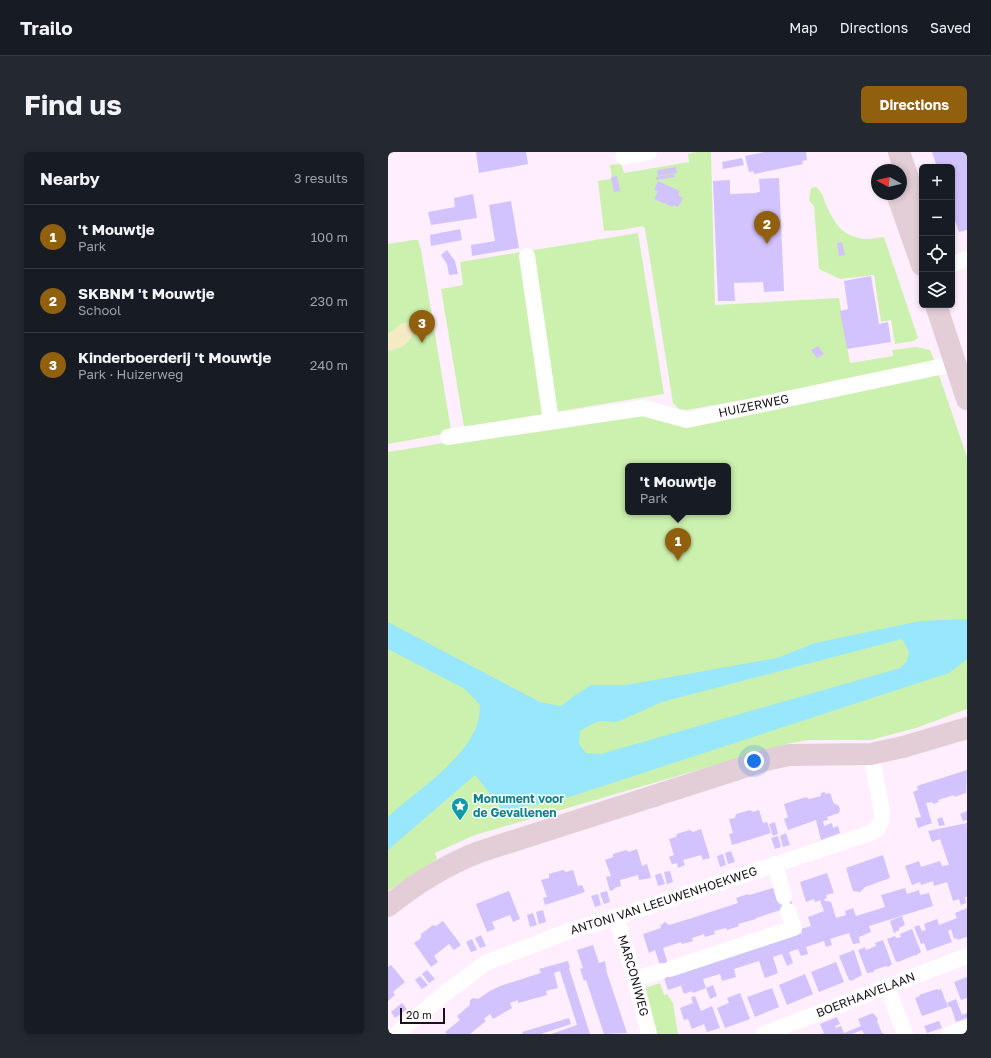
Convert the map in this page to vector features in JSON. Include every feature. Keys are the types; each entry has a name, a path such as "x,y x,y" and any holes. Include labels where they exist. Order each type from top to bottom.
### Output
{"street":[{"path":"623,157 649,152"},
{"path":"884,152 887,164"},
{"path":"899,152 919,212"},
{"path":"899,200 919,256"},
{"path":"527,256 551,421"},
{"path":"955,263 967,259"},
{"path":"937,308 961,359"},
{"path":"951,308 967,399"},
{"name":"HUIZERWEG","path":"448,437 643,408 687,420 944,366 961,359"},
{"path":"388,906 439,871 458,860 766,760 789,755 871,754 903,747 967,728"},
{"name":"ANTONI VAN LEEUWENHOEKWEG","path":"396,1034 448,991 486,963 566,932 616,917 871,833 879,829 882,821 882,812 871,754"},
{"path":"635,980 794,928 775,864"},
{"name":"MARCONIWEG","path":"616,917 649,1034"},
{"name":"BOERHAAVELAAN","path":"764,1034 967,956"},
{"path":"887,986 905,1034"},
{"path":"950,1034 967,1028"}],"green space":[{"path":"696,152 711,152 715,305 839,298 850,363 893,356 892,350 916,347 930,350 936,365 687,410 679,409 673,403 645,229 643,226 604,231 598,181 610,179 612,177 609,165 621,164 624,173 689,162 688,154"},
{"path":"816,187 822,195 831,216 843,231 854,237 860,238 870,239 884,237 918,338 914,341 895,344 891,320 881,322 874,275 840,279 819,269 814,206 809,200 811,188"},
{"path":"638,233 664,394 464,427 441,289 463,285 460,262"},
{"path":"418,240 421,250 451,430 449,433 388,444 388,350 392,350 402,323 388,334 388,244"},
{"path":"939,375 967,457 967,709 916,728 871,740 808,740 787,744 475,835 435,853 437,859 388,891 388,452 623,414 640,414 671,420"},
{"path":"660,983 664,995 667,994 673,1003 678,1034 657,1034 645,988"}],"sand":[{"path":"408,322 412,323 414,328 409,341 398,349 388,350 388,334 400,325"}],"water":[{"path":"967,619 967,659 949,673 557,801 503,810 475,775 388,850 388,817 435,778 457,757 474,732 480,712 480,705 465,689 388,649 388,622 540,702 561,706 591,685 626,685 777,658 815,643 920,621","holes":["902,639 909,652 907,661 900,668 601,754 586,753 579,744 580,731 594,723 601,721 617,722 662,702"]}],"building":[{"path":"476,152 526,152 528,164 479,173"},
{"path":"765,152 806,152 807,160 802,161 803,164 754,174 753,171 749,172 745,156"},
{"path":"932,152 967,152 967,230 959,232 955,221 955,164 936,164"},
{"path":"742,158 744,165 723,169 722,162"},
{"path":"676,167 677,173 658,176 657,170"},
{"path":"674,174 675,177 656,180 656,177"},
{"path":"617,176 620,191 614,192 611,177"},
{"path":"779,178 784,291 764,292 763,282 734,283 735,301 718,301 713,181 730,180 730,194 757,193 760,192 759,179"},
{"path":"658,181 680,191 678,195 683,198 678,207 673,205 673,207 654,199 658,191 654,190"},
{"path":"473,194 477,218 431,225 428,212 455,207 454,198"},
{"path":"511,201 519,248 472,256 471,245 495,241 489,205"},
{"path":"460,229 462,240 431,246 430,235"},
{"path":"842,242 845,255 839,256 837,243"},
{"path":"447,250 455,261 458,274 449,275 447,264 441,255"},
{"path":"871,276 879,324 888,322 891,342 847,349 840,311 848,309 844,281"},
{"path":"818,346 824,354 817,358 811,350"},
{"path":"967,770 966,793 938,800 939,802 933,804 932,802 926,803 932,823 918,828 915,818 921,817 913,792 918,790 917,786"},
{"path":"825,792 825,794 830,793 834,804 838,805 840,809 839,813 827,817 828,820 823,821 824,826 832,823 833,828 838,826 840,833 821,840 816,820 788,830 784,819 788,817 784,804 806,797 809,799 821,796 821,793"},
{"path":"750,810 753,812 759,810 763,823 767,822 771,833 732,845 729,834 733,833 729,819 735,818 736,814"},
{"path":"967,811 967,820 963,821 960,814"},
{"path":"942,817 945,825 939,826 937,819"},
{"path":"775,822 778,834 773,836 769,824"},
{"path":"967,823 966,903 961,905 959,899 953,901 947,882 934,886 933,881 921,885 920,882 912,885 905,866 919,861 921,867 940,861 942,866 949,865 940,839 932,842 928,831"},
{"path":"701,829 710,858 703,860 701,855 683,860 685,865 678,868 677,863 672,864 669,857 674,855 669,839 676,837 677,834 683,832 690,830 693,832"},
{"path":"786,833 790,845 783,847 780,836"},
{"path":"778,836 781,847 775,849 771,838"},
{"path":"637,849 642,866 647,864 651,878 639,880 638,875 620,880 621,886 610,891 606,877 611,876 605,860 613,857 613,854 626,850 629,852"},
{"path":"731,851 735,862 728,864 725,853"},
{"path":"723,854 726,865 720,867 717,856"},
{"path":"883,855 890,878 865,887 860,892 853,891 846,868"},
{"path":"563,870 566,872 573,870 578,886 582,885 585,892 545,905 543,898 547,897 541,880 549,878 549,874"},
{"path":"670,871 673,882 667,884 664,872"},
{"path":"661,873 665,884 658,886 655,875"},
{"path":"827,873 834,893 826,895 827,898 824,899 825,901 831,902 836,918 846,915 845,911 853,908 856,916 885,907 881,895 905,888 907,894 919,890 920,895 929,893 933,906 869,926 871,932 859,937 860,943 853,944 849,933 830,939 832,945 826,947 824,941 806,947 808,954 801,956 798,949 789,952 793,963 787,966 782,954 773,957 778,973 765,978 759,961 734,969 736,977 722,981 720,974 703,979 706,988 693,993 692,991 684,994 681,986 689,983 668,990 655,950 649,953 643,934 661,928 660,926 665,922 669,925 692,918 738,903 736,898 773,888 790,897 793,906 738,924 739,926 727,930 726,928 714,931 715,934 705,937 704,934 692,938 693,941 682,944 681,942 663,948 671,973 679,972 802,933 801,929 811,926 808,917 824,911 820,900 815,902 814,899 806,902 800,882"},
{"path":"509,891 520,919 513,922 510,915 492,922 495,929 487,932 476,904"},
{"path":"607,891 610,902 604,904 600,893"},
{"path":"598,894 601,905 595,907 591,896"},
{"path":"967,908 967,937 957,940 957,938 954,939 951,929 948,931 952,942 927,951 924,943 921,944 914,927 919,925 922,931 926,930 924,924 937,919 939,925 957,918 955,913"},
{"path":"543,910 546,922 539,924 536,912"},
{"path":"533,913 537,925 530,927 527,915"},
{"path":"902,916 905,925 894,933 890,921"},
{"path":"443,921 461,945 454,950 449,944 434,956 438,962 431,967 414,943 421,938 421,934 433,925 436,926"},
{"path":"912,929 921,952 915,956 896,962 887,939 895,936 896,938 901,937 900,934"},
{"path":"481,935 486,946 480,948 475,938"},
{"path":"472,939 477,950 471,952 466,942"},
{"path":"883,940 892,964 888,967 886,966 874,970 874,972 867,973 858,950 865,947 866,950 876,946 875,943"},
{"path":"593,945 599,963 605,961 607,973 627,1033 604,1034 586,980 584,981 580,969 583,968 577,950"},
{"path":"854,950 862,975 851,981 849,980 839,956"},
{"path":"568,961 590,1034 551,1034 577,1025 560,971 554,973 558,988 546,991 547,995 518,1003 518,1000 510,1003 512,1008 493,1019 490,1014 484,1019 486,1021 470,1034 447,1034 445,1032 460,1020 457,1016 470,1005 470,1000 473,998 478,999 500,986 541,973 539,969"},
{"path":"836,962 844,982 819,992 811,972"},
{"path":"391,965 405,982 393,992 395,995 388,1001 388,967"},
{"path":"427,970 435,979 429,983 422,974"},
{"path":"805,974 813,994 787,1005 779,985"},
{"path":"420,976 428,985 422,989 415,980"},
{"path":"967,977 967,998 961,1000 954,982"},
{"path":"713,985 717,996 710,999 706,988"},
{"path":"772,988 779,1007 755,1017 747,997"},
{"path":"941,989 948,1007 922,1016 915,998 920,996 919,995"},
{"path":"740,993 750,1019 725,1028 717,1008 729,1003 727,998"},
{"path":"695,996 701,1011 712,1006 720,1028 707,1032 704,1024 692,1029 688,1019 684,1020 680,1008 693,1003 691,997"},
{"path":"956,999 962,1015 967,1013 967,1018 956,1022 951,1007 949,1007 947,1003"},
{"path":"402,1003 407,1009 395,1018 391,1012"},
{"path":"873,1013 878,1019 877,1021 882,1033 885,1034 864,1034 862,1030 852,1034 821,1034 824,1033 820,1024 837,1017 840,1024 835,1026 836,1028 841,1026 844,1033 861,1026 858,1019"},
{"path":"569,1018 571,1024 541,1034 523,1034 522,1032"},
{"path":"939,1021 942,1028 927,1033 924,1026"}],"place":[{"name":"SKBNM 't Mouwtje","path":"767,244"},
{"name":"Kinderboerderij 't Mouwtje","path":"422,343"},
{"name":"'t Mouwtje","path":"678,561"},
{"name":"Monument voor de Gevallenen","path":"460,821"}]}
